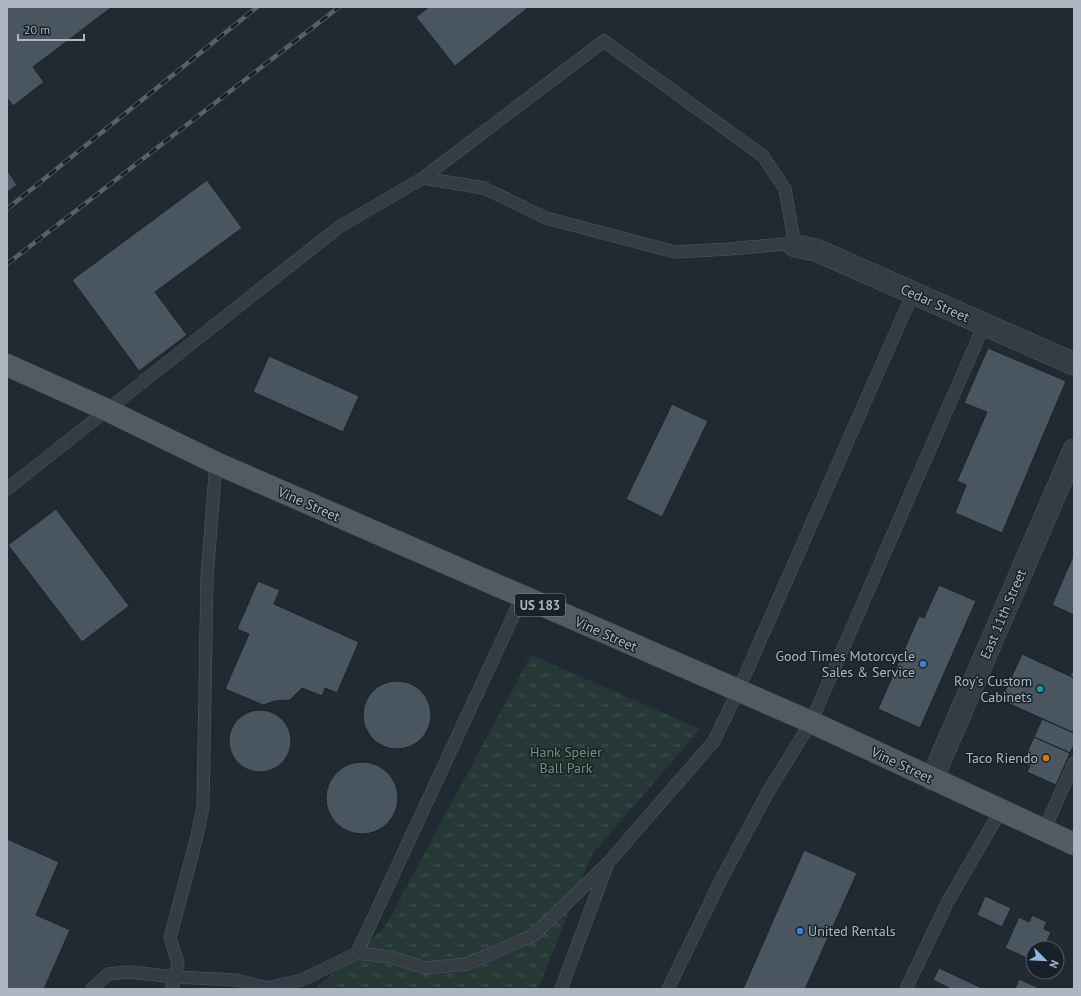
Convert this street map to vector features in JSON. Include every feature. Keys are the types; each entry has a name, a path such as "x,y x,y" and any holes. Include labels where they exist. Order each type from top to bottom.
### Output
{"main road":[{"name":"Vine Street","path":"7,365 107,410 216,463 522,598 738,692 811,722 1074,844"}],"street":[{"name":"Cedar Street","path":"795,246 816,250 1074,364"},
{"name":"East 11th Street","path":"932,779 1074,450"}],"lane":[{"path":"7,489 340,227 423,178 604,41 763,156 785,188 795,246 785,244 729,250 675,252 546,218 484,188 423,178"},
{"path":"92,989 108,974 130,972 175,977 236,980 267,988 302,980 357,953 390,956 426,968 468,964 534,935 608,863 714,741 738,692 913,293"},
{"path":"668,989 722,878 758,812 811,722 984,325"},
{"path":"171,989 178,963 170,938 196,840 203,807 207,577 216,463"},
{"path":"357,953 522,598"},
{"path":"1044,830 1074,763"},
{"path":"906,989 947,903 1001,810"},
{"path":"560,989 608,863"}],"green space":[{"name":"Hank Speier Ball Park","path":"531,655 700,729 591,856 538,989 315,989 385,927"}],"building":[{"path":"7,7 112,7 33,67 44,82 13,106 7,98"},
{"path":"429,7 529,7 455,66 416,17"},
{"path":"7,170 17,185 7,192"},
{"path":"207,180 242,228 155,292 187,335 139,371 72,280"},
{"path":"988,348 1066,381 1002,533 955,513 966,485 957,481 987,412 964,403"},
{"path":"269,356 359,396 343,432 253,392"},
{"path":"672,404 708,421 662,517 626,499"},
{"path":"56,509 129,606 82,642 8,545"},
{"path":"1074,554 1074,615 1052,605"},
{"path":"258,581 280,590 274,604 359,642 337,693 325,688 322,696 302,688 290,700 275,701 263,705 225,689 249,634 237,629"},
{"name":"Good Times Motorcycle Sales & Service","path":"939,585 976,601 920,728 878,709 919,616 924,618"},
{"name":"Roy's Custom Cabinets","path":"1022,654 1074,678 1074,733 1001,700"},
{"path":"1074,668 1074,678 1070,676"},
{"path":"397,681 410,684 421,691 428,702 431,715 428,728 421,739 410,746 397,749 384,746 373,739 366,728 363,715 366,702 373,691 384,684"},
{"path":"254,710 266,710 282,719 289,729 291,741 289,753 282,763 266,772 254,772 243,767 234,758 229,747 229,735 234,724 243,715"},
{"path":"1042,719 1074,733 1074,745 1070,753 1034,737"},
{"name":"Taco Riendo","path":"1034,737 1070,753 1056,785 1027,772 1030,766 1022,763"},
{"path":"362,762 382,768 392,778 398,798 392,818 382,828 362,834 342,828 332,818 326,798 332,778 342,768"},
{"path":"7,839 59,862 36,915 70,930 44,989 7,989"},
{"name":"United Rentals","path":"804,850 857,873 805,989 743,989"},
{"path":"985,896 1011,908 1002,927 977,915"},
{"path":"1032,915 1047,922 1044,929 1051,932 1048,940 1025,940 1025,957 1005,948 1019,917 1029,922"},
{"path":"939,968 984,989 951,989 933,980"},
{"path":"1019,979 1041,989 1015,989"}],"railway":[{"path":"7,209 257,7"},
{"path":"7,264 339,7"}],"place":[{"name":"Good Times Motorcycle Sales & Service","path":"923,664"},
{"name":"Roy's Custom Cabinets","path":"1040,689"},
{"name":"Taco Riendo","path":"1046,758"},
{"name":"United Rentals","path":"800,931"}]}
